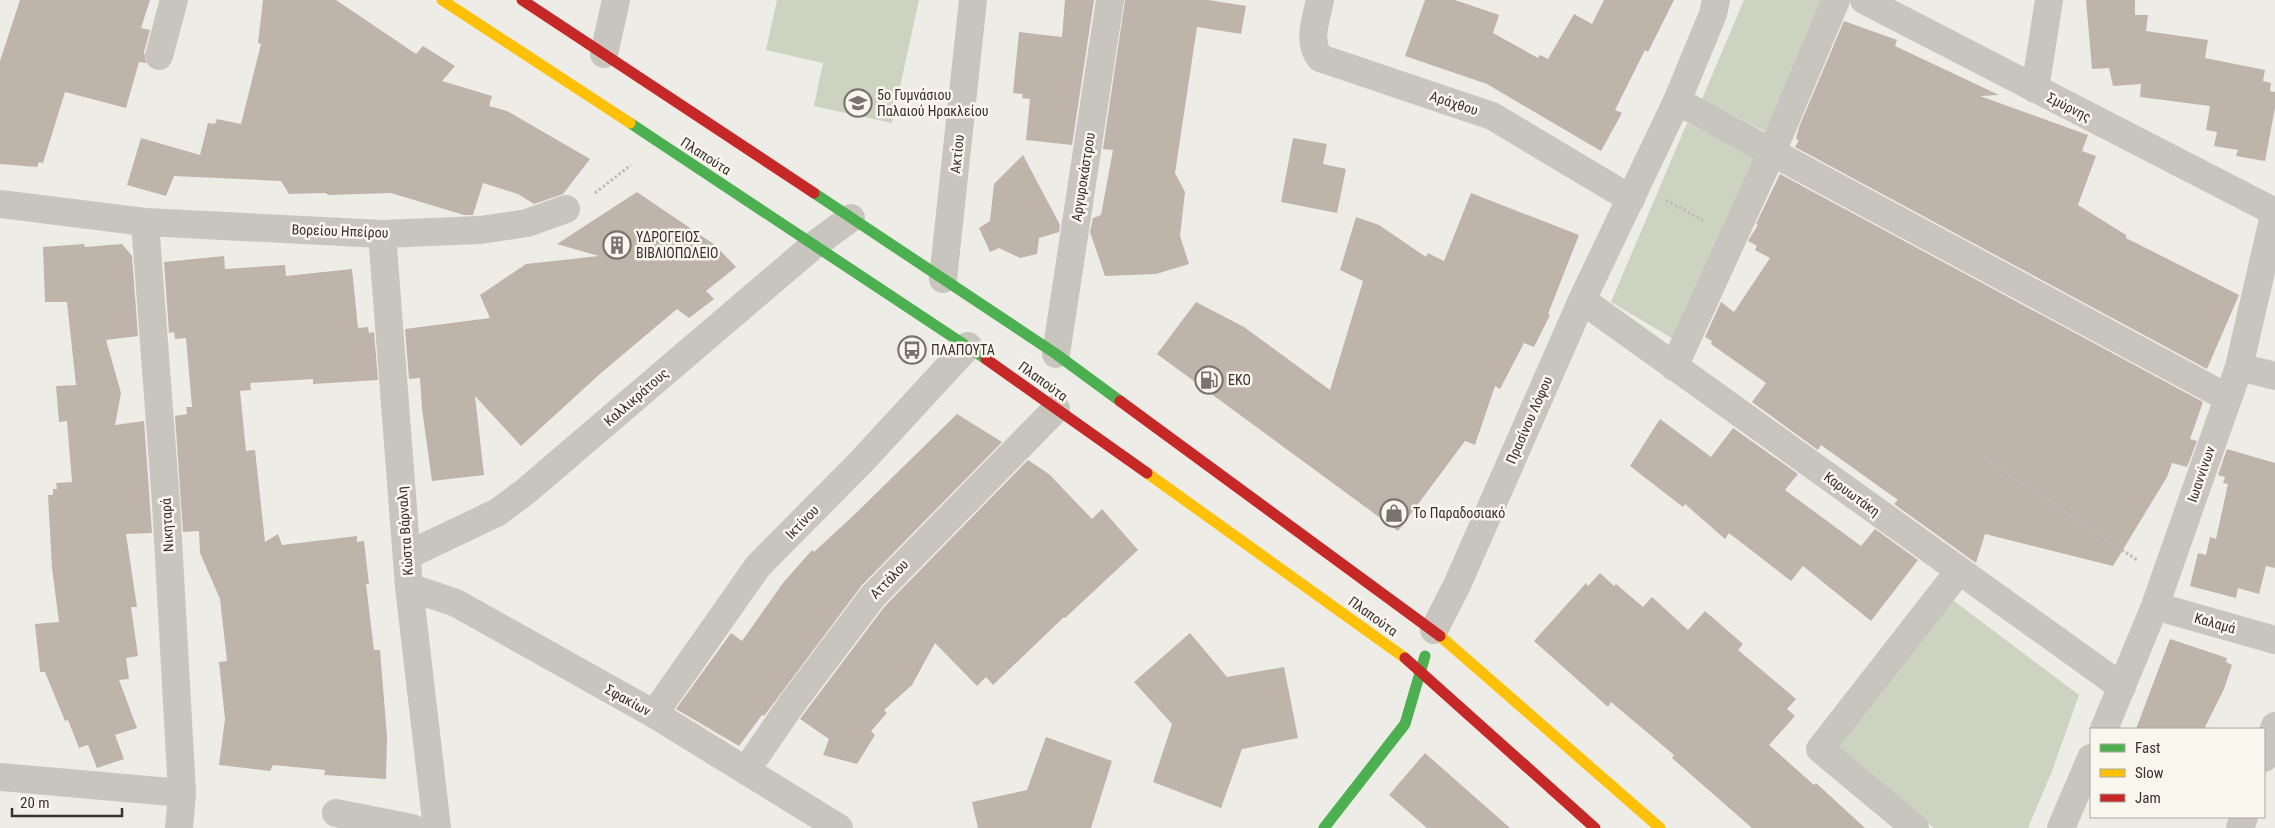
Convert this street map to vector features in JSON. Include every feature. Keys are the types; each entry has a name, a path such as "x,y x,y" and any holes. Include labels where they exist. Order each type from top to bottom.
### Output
{"main road":[{"name":"Πλαπούτα","path":"442,0 501,33 654,141 968,346 1390,646 1420,670 1595,828"},
{"name":"Πλαπούτα","path":"522,3 604,54 1056,354 1434,630 1660,828"},
{"name":"Πρασίνου Λόφου","path":"1324,828 1405,724 1420,670 1434,630"}],"street":[{"path":"159,56 174,0"},
{"path":"604,54 616,0"},
{"name":"Ακτίου","path":"943,279 973,0"},
{"name":"Αργυροκάστρου","path":"1056,354 1110,0"},
{"name":"Αράχθου","path":"1320,0 1312,39 1314,50 1320,58 1492,116 1634,192"},
{"name":"Πρασίνου Λόφου","path":"1434,630 1457,585 1582,300 1677,101 1713,14 1716,0"},
{"path":"1674,366 1772,152 1836,0"},
{"name":"Σμύρνης","path":"1864,0 2275,212"},
{"path":"2035,89 2049,0"},
{"path":"1677,101 2228,398"},
{"name":"Βορείου Ηπείρου","path":"0,204 145,222 382,234 480,230 527,222 566,209"},
{"name":"Ιωαννίνων","path":"2104,728 2155,606 2239,367 2275,212"},
{"name":"Καλλικράτους","path":"408,555 498,512 526,491 814,245 851,218"},
{"name":"Νικηταρά","path":"145,222 166,503 182,793 180,828"},
{"name":"Κώστα Βάρναλη","path":"382,234 409,587 437,828"},
{"name":"Καρυωτάκη","path":"1582,300 2122,687"},
{"name":"Ικτίνου","path":"654,714 758,566 861,462 968,346"},
{"path":"2239,367 2275,376"},
{"name":"Αττάλου","path":"746,770 793,702 873,596 1056,409"},
{"path":"1915,828 1820,749 1960,571"},
{"name":"Σφακίων","path":"409,587 456,603 654,714 839,828"},
{"name":"Καλαμά","path":"2155,606 2275,640"},
{"path":"2265,755 2275,726"},
{"path":"2061,828 2090,760"},
{"path":"0,777 182,793"},
{"path":"336,813 412,828"}],"path":[{"path":"566,209 593,194 630,166 654,141"},
{"path":"1634,192 1734,236"},
{"path":"1985,458 2165,579"}],"green space":[{"path":"777,0 919,0 892,123 814,106 823,63 766,50"},
{"path":"1744,0 1824,0 1766,132 1702,99"},
{"path":"1687,123 1756,157 1675,340 1611,302"},
{"path":"1950,598 2079,695 2052,771 2028,828 1934,828 1834,748"}],"building":[{"path":"20,0 150,0 141,28 150,30 144,52 146,63 139,62 126,108 65,92 43,163 39,162 37,167 0,164 0,61"},
{"path":"263,0 336,0 416,54 423,46 455,66 442,81 492,96 489,106 507,111 590,159 563,194 534,204 518,194 483,183 473,215 464,215 391,193 289,194 281,181 174,176 166,196 127,185 141,138 200,155 208,123 215,124 217,119 241,124 261,44 258,43"},
{"path":"1065,0 1094,0 1072,145 1026,140 1030,99 1022,98 1023,94 1013,93 1019,32 1062,37"},
{"path":"1125,0 1208,0 1246,6 1241,34 1197,27 1175,173 1185,192 1180,236 1189,264 1156,274 1105,276 1090,232 1093,218 1101,215 1113,150 1103,149"},
{"path":"1425,0 1455,0 1499,15 1493,33 1538,58 1540,55 1548,59 1574,14 1592,24 1604,0 1674,0 1648,52 1645,50 1615,110 1622,113 1601,151 1487,84 1405,56"},
{"path":"2086,0 2135,0 2135,15 2148,15 2146,31 2208,40 2205,58 2265,70 2263,81 2271,83 2270,91 2275,92 2275,108 2265,161 2236,156 2238,150 2214,146 2217,132 2206,130 2210,106 2140,97 2141,84 2113,86 2109,68 2092,69"},
{"path":"1844,21 1897,40 1895,46 1999,95 1980,96 2088,135 2082,151 2096,156 2078,205 2126,235 2126,238 2239,295 2207,369 1795,147 1799,140 1796,139 1799,127"},
{"path":"1293,138 1327,144 1323,164 1346,169 1337,213 1281,202"},
{"path":"1023,155 1060,225 1059,232 1039,238 1037,254 1020,258 999,248 990,252 979,228 990,221 994,184"},
{"path":"1780,174 2203,402 2190,439 2197,441 2187,467 2172,463 2167,477 2113,566 1985,534 1976,563 1894,504 1898,500 1821,445 1818,450 1752,402 1766,383 1711,344 1712,341 1705,337 1721,302 1734,312 1770,258 1755,250 1757,246 1748,241 1758,225 1756,224"},
{"path":"637,192 715,245 736,267 706,291 714,299 689,318 677,309 601,373 521,446 475,396 484,475 432,481 422,409 420,378 409,379 405,329 490,318 480,295 526,264 599,256 557,244"},
{"path":"1471,193 1579,235 1548,314 1550,315 1534,347 1524,343 1500,389 1495,386 1475,445 1465,441 1398,531 1157,354 1196,302 1244,327 1330,390 1363,281 1340,270 1356,217 1379,225 1426,257 1428,253 1444,261"},
{"path":"84,244 85,247 122,244 132,256 138,336 106,340 121,393 115,425 144,421 152,533 126,534 137,607 131,607 138,656 126,658 129,679 119,680 137,728 115,735 124,759 97,768 88,745 79,748 68,720 65,721 45,672 40,672 35,624 59,622 52,568 48,495 53,495 53,489 57,489 56,483 72,482 67,421 59,422 56,386 76,385 67,302 45,302 43,247"},
{"path":"224,256 225,269 285,265 286,276 352,269 358,328 368,327 369,333 374,332 378,380 313,384 313,379 250,383 251,390 240,391 246,451 255,450 265,542 278,534 282,545 357,536 357,542 364,541 369,584 366,584 374,650 380,650 387,737 386,779 324,775 325,770 273,765 270,771 219,765 225,719 219,662 227,661 220,599 200,553 199,531 183,532 175,416 187,414 186,407 192,407 186,338 175,339 174,332 169,333 164,262"},
{"path":"957,414 1002,442 862,585 764,716 762,715 739,746 676,709 731,633 742,641 783,583 812,550 814,552 854,515"},
{"path":"1660,419 1711,457 1733,428 1798,474 1785,490 1861,546 1875,529 1918,560 1871,621 1803,566 1791,581 1729,533 1725,539 1685,504 1683,507 1630,466"},
{"path":"2227,449 2275,463 2275,568 2266,566 2259,594 2238,588 2236,598 2190,586 2198,553 2206,555 2210,537 2216,539 2228,484 2223,483 2225,477 2218,475"},
{"path":"1028,460 1049,474 1092,519 1102,509 1138,550 993,685 986,677 977,686 935,643 912,685 884,710 887,713 871,731 875,735 857,764 823,755 829,739 800,719 885,606"},
{"path":"1600,573 1614,586 1616,584 1643,607 1652,597 1688,630 1705,611 1743,644 1738,650 1796,699 1787,709 1795,716 1769,745 1814,785 1816,783 1865,828 1752,828 1672,758 1674,755 1611,702 1608,707 1534,641 1586,583 1588,586"},
{"path":"1190,633 1227,677 1284,667 1298,738 1242,749 1221,808 1153,782 1172,724 1134,682"},
{"path":"2170,639 2227,658 2226,662 2232,665 2224,689 2204,728 2136,728"},
{"path":"1046,737 1112,761 1091,828 978,828 972,802 1027,790"},
{"path":"1425,753 1510,828 1427,828 1389,795"}],"traffic: fast":[{"path":"630,123 986,359"},
{"path":"814,193 1056,354 1120,401"},
{"path":"1324,828 1405,724 1425,656"}],"traffic: slow":[{"path":"442,0 630,123"},
{"path":"1147,473 1405,658"},
{"path":"1440,636 1660,828"}],"traffic: jam":[{"path":"522,0 814,193"},
{"path":"986,359 1147,473"},
{"path":"1120,401 1440,636"},
{"path":"1405,658 1595,828"}],"place":[{"name":"5ο Γυμνάσιου Παλαιού Ηρακλείου","path":"858,103"},
{"name":"ΥΔΡΟΓΕΙΟΣ ΒΙΒΛΙΟΠΩΛΕΙΟ","path":"617,245"},
{"name":"ΠΛΑΠΟΥΤΑ","path":"912,350"},
{"name":"EKO","path":"1209,380"},
{"name":"Το Παραδοσιακό","path":"1394,513"}]}
